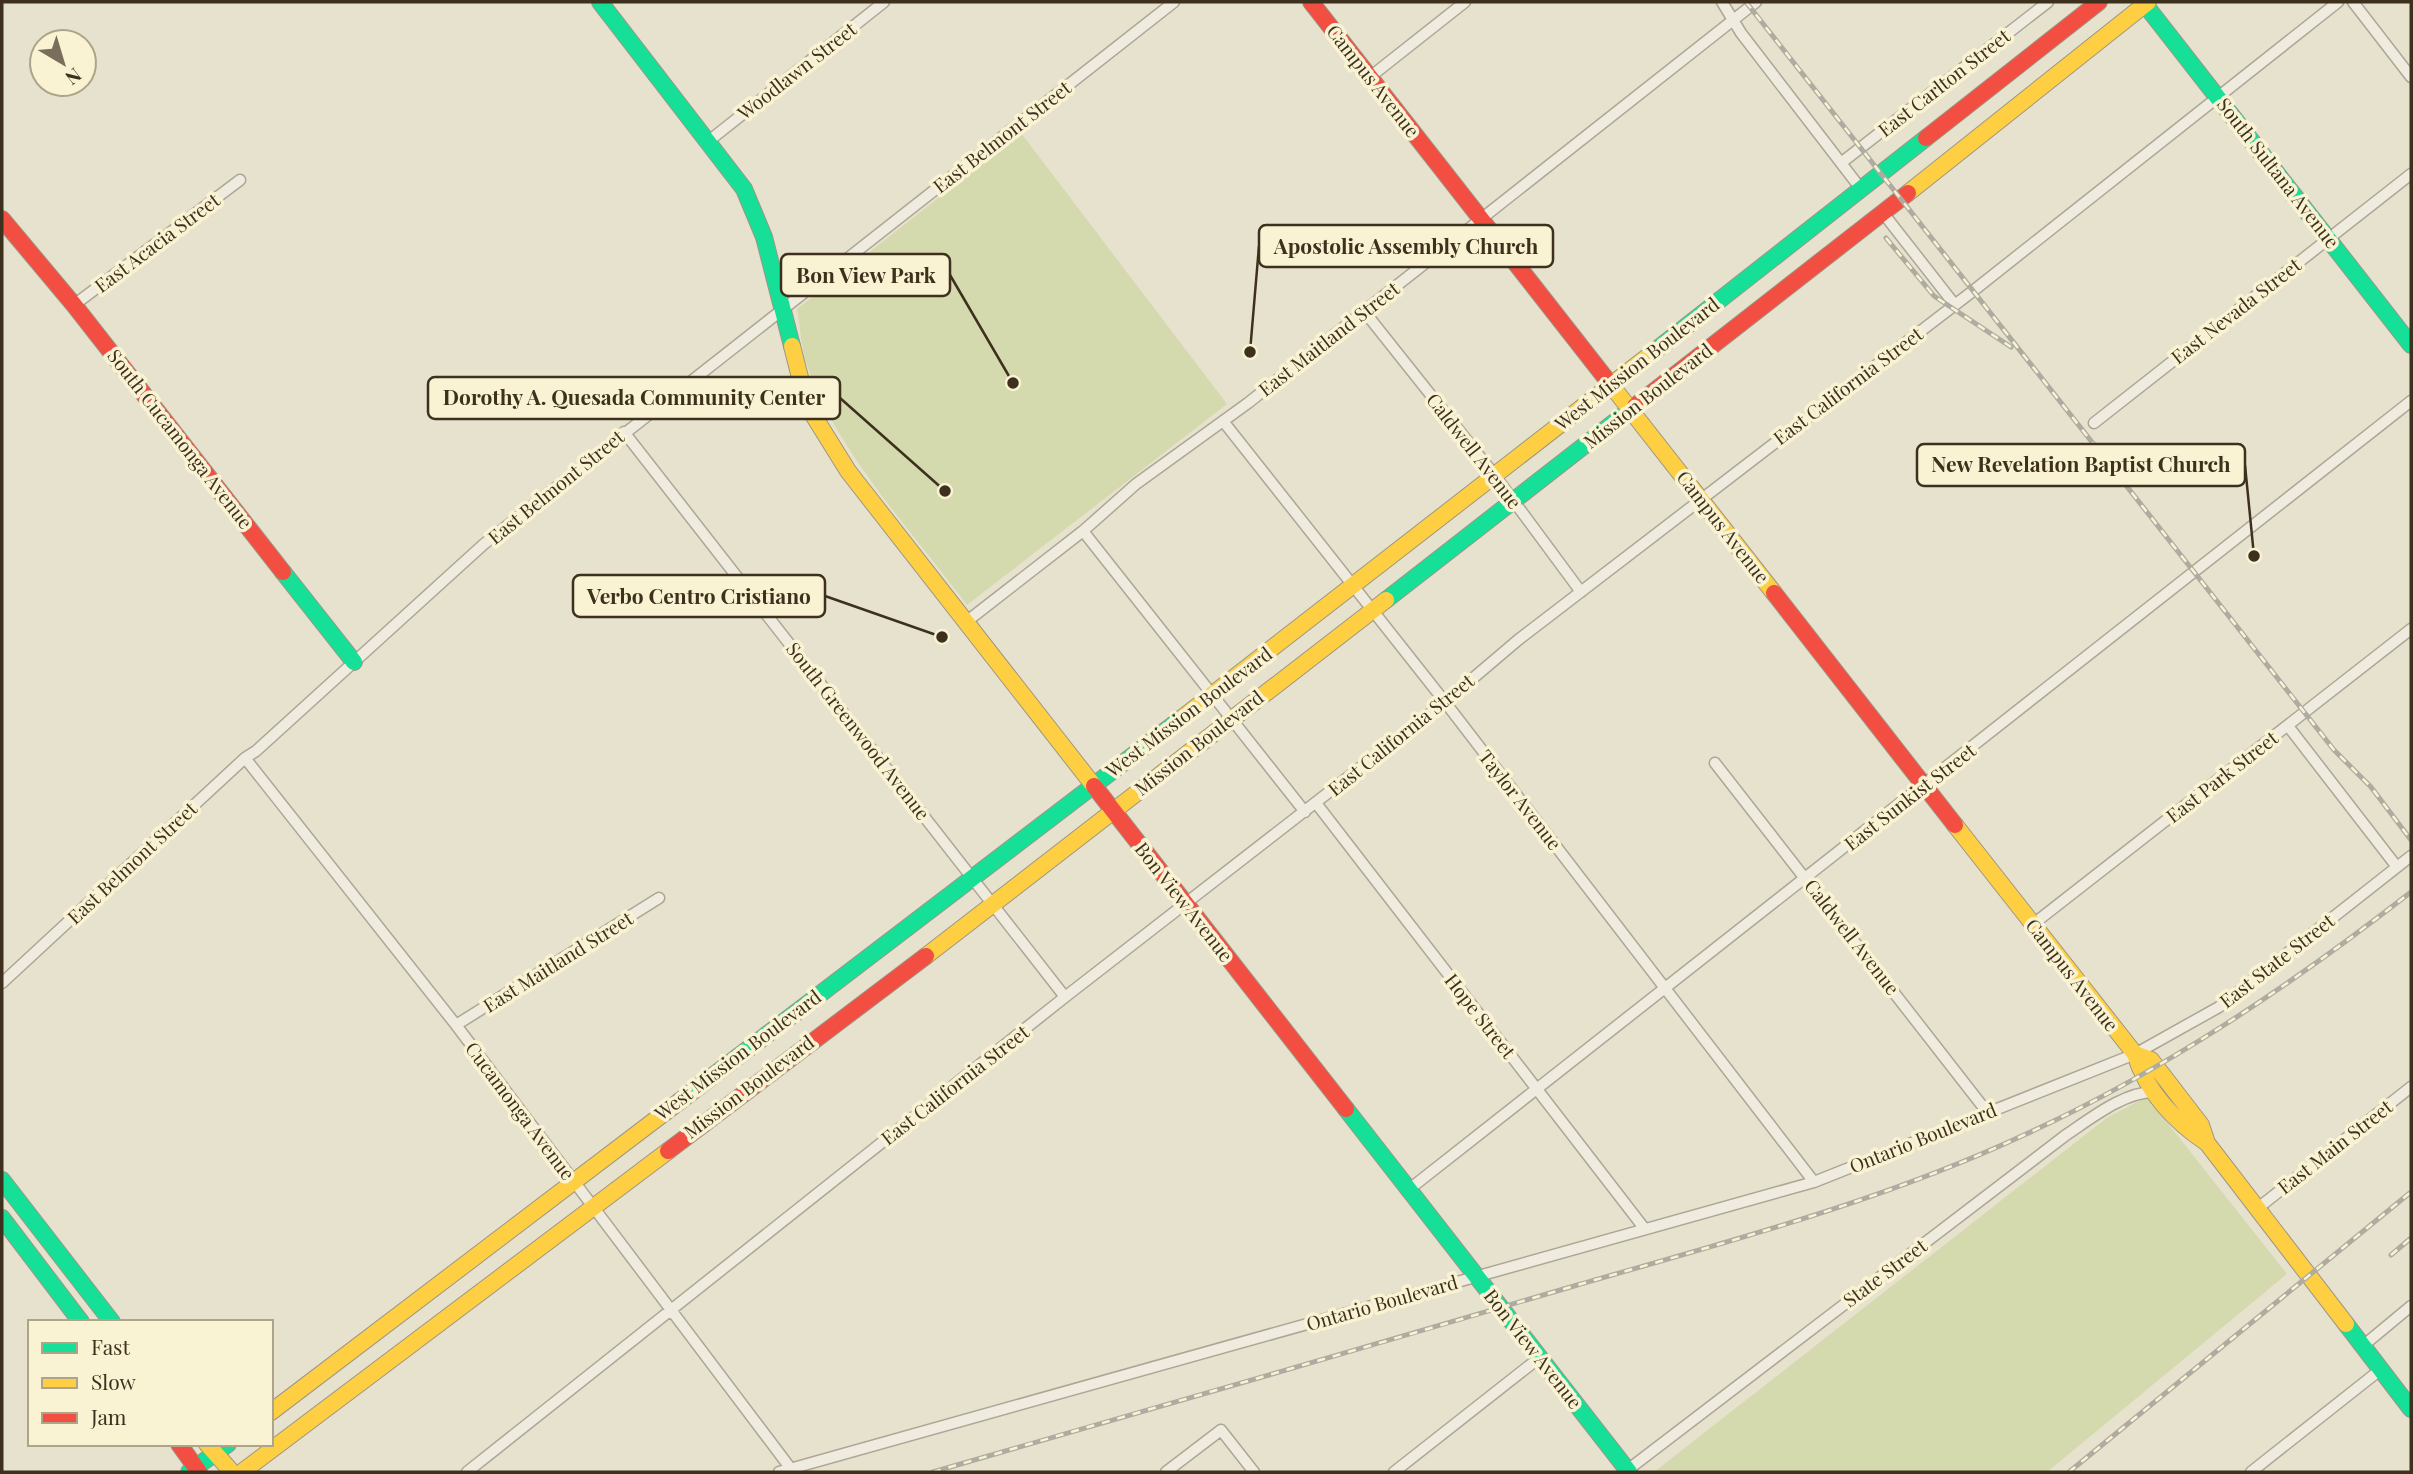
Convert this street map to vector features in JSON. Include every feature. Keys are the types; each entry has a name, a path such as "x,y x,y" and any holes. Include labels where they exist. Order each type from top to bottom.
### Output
{"main road":[{"name":"Bon View Avenue","path":"600,2 710,140 744,189 764,237 807,405 848,471 1628,1472"},
{"name":"Campus Avenue","path":"1311,2 2135,1054 2137,1066 2155,1091 2190,1134 2207,1143"},
{"name":"West Mission Boulevard","path":"273,1410 971,876 1353,589 1611,383 2099,2"},
{"name":"South Sultana Avenue","path":"2145,3 2411,345"},
{"name":"Mission Boulevard","path":"242,1472 388,1365 592,1207 993,905 1883,213 2145,3"},
{"name":"South Cucamonga Avenue","path":"2,219 74,305 354,662"},
{"name":"Campus Avenue","path":"2135,1054 2151,1060 2201,1125 2207,1143 2411,1409"},
{"path":"2,1180 110,1320"},
{"path":"2,1218 79,1320"},
{"path":"180,1446 194,1471 217,1447 232,1472"}],"street":[{"name":"Woodlawn Street","path":"710,140 884,2"},
{"name":"East Belmont Street","path":"2,983 244,758 256,751 484,544 1174,2"},
{"path":"1370,77 1465,2"},
{"path":"1723,2 1733,20 1861,189"},
{"name":"East Maitland Street","path":"966,622 1083,531 1136,484 1223,421 1364,312 1756,2"},
{"name":"East Carlton Street","path":"1841,163 2048,2"},
{"name":"East California Street","path":"467,1472 1185,903 1305,812 1701,498 1955,305 2338,2"},
{"path":"2353,2 2411,77"},
{"name":"East Nevada Street","path":"2094,423 2411,174"},
{"name":"East Acacia Street","path":"74,305 240,180"},
{"path":"1883,213 1955,305"},
{"name":"Caldwell Avenue","path":"1364,312 1496,477 1581,592"},
{"name":"East Sunkist Street","path":"1407,1191 1666,990 2411,401"},
{"name":"Taylor Avenue","path":"1223,421 1353,589 1445,702 1814,1182"},
{"name":"South Greenwood Avenue","path":"624,432 1065,998"},
{"path":"1083,531 1305,812"},
{"name":"East Park Street","path":"2032,925 2411,629"},
{"path":"2288,726 2397,867"},
{"name":"Cucamonga Avenue","path":"244,758 456,1025 791,1469"},
{"name":"Caldwell Avenue","path":"1715,764 1987,1112"},
{"name":"Hope Street","path":"1316,803 1644,1228"},
{"name":"East State Street","path":"2135,1054 2219,1007 2411,856"},
{"name":"East Maitland Street","path":"456,1025 659,898"},
{"name":"Ontario Boulevard","path":"779,1472 1814,1182 2135,1054"},
{"name":"East Main Street","path":"2258,1208 2411,1087"},
{"name":"State Street","path":"1628,1472 2066,1135 2110,1107 2146,1091 2155,1091"},
{"path":"2364,1345 2411,1306"},
{"path":"1394,1472 1539,1358"},
{"path":"2251,1472 2380,1370"},
{"path":"1166,1472 1221,1430 1254,1472"}],"green space":[{"path":"1021,133 1227,404 967,605 877,489 835,426 818,394 806,362 797,309"},
{"path":"2147,1097 2287,1274 2047,1472 1654,1472 2108,1117"}],"railway":[{"path":"1746,2 2334,750 2371,787 2411,840"},
{"path":"1886,238 1934,296 2011,347"},
{"path":"933,1472 1745,1237 1914,1181 1970,1159 2076,1110 2176,1055 2319,961 2411,892"},
{"path":"2069,1472 2411,1192"},
{"path":"2391,1255 2411,1238"}],"traffic: fast":[{"path":"600,2 744,189 764,237 792,346"},
{"path":"2143,2 2411,345"},
{"path":"1656,350 1926,138"},
{"path":"1386,600 1635,406"},
{"path":"283,572 354,662"},
{"path":"680,1101 1182,718"},
{"path":"1346,1109 1629,1472"},
{"path":"2,1180 110,1320"},
{"path":"2,1218 79,1320"},
{"path":"2346,1324 2411,1409"},
{"path":"189,1472 225,1446"}],"traffic: slow":[{"path":"1908,193 2148,2"},
{"path":"792,346 807,405 848,471 1094,786"},
{"path":"1182,718 1656,350"},
{"path":"1611,385 1774,593"},
{"path":"926,956 1386,600"},
{"path":"1955,825 2135,1054 2154,1093 2173,1115 2207,1143"},
{"path":"2135,1054 2151,1060 2201,1125 2207,1143 2346,1324"},
{"path":"273,1410 680,1101"},
{"path":"242,1472 668,1151"},
{"path":"209,1446 232,1472"}],"traffic: jam":[{"path":"1311,2 1611,385"},
{"path":"1926,138 2099,2"},
{"path":"1635,406 1908,193"},
{"path":"2,219 74,305 283,572"},
{"path":"1774,593 1955,825"},
{"path":"1094,786 1346,1109"},
{"path":"668,1151 926,956"},
{"path":"180,1446 199,1472"}],"place":[{"name":"Apostolic Assembly Church","path":"1250,352"},
{"name":"Bon View Park","path":"1013,383"},
{"name":"Dorothy A. Quesada Community Center","path":"945,491"},
{"name":"New Revelation Baptist Church","path":"2254,556"},
{"name":"Verbo Centro Cristiano","path":"942,637"}]}
